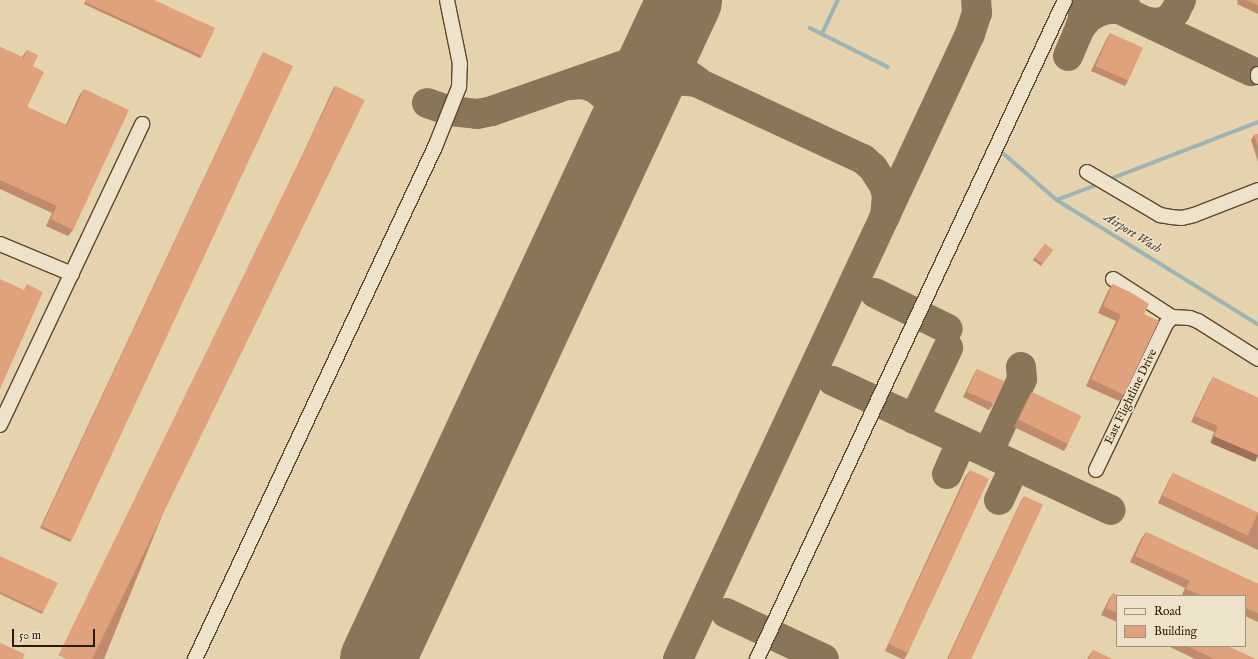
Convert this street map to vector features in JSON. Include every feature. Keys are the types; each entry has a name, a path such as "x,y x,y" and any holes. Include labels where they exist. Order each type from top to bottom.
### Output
{"lane":[{"path":"195,659 435,147 459,88 460,64 447,0"},
{"path":"758,659 1065,0"},
{"path":"0,424 142,124"},
{"path":"1088,172 1160,215 1182,218 1258,190"},
{"path":"0,244 72,274"},
{"path":"1113,279 1169,321 1190,318 1198,321 1258,359"},
{"name":"East Flightline Drive","path":"1096,470 1169,321"}],"building":[{"path":"86,0 154,0 215,28 202,56 85,2"},
{"path":"1246,0 1258,0 1258,5"},
{"path":"1110,33 1143,48 1128,81 1095,66"},
{"path":"0,47 24,58 27,50 38,55 33,66 44,72 27,107 67,126 84,89 129,110 73,230 51,219 57,206 0,180"},
{"path":"263,52 293,66 72,540 42,526"},
{"path":"336,86 365,100 92,659 67,659 59,655"},
{"path":"1258,134 1258,146 1254,135"},
{"path":"1045,244 1053,250 1043,264 1035,258"},
{"path":"0,279 24,290 27,284 43,292 0,389"},
{"path":"1113,284 1132,293 1149,304 1144,314 1159,321 1124,395 1091,379 1121,315 1103,306"},
{"path":"977,369 1004,381 994,404 967,392"},
{"path":"1213,377 1258,398 1258,455 1214,436 1218,426 1195,416"},
{"path":"1032,392 1081,416 1068,444 1018,420"},
{"path":"970,470 989,479 908,653 889,644"},
{"path":"1173,473 1258,513 1248,535 1162,496"},
{"path":"1024,496 1043,505 971,659 948,658"},
{"path":"1146,532 1258,584 1258,613 1246,608 1246,595 1201,595 1186,589 1190,581 1135,556"},
{"path":"0,556 58,583 43,612 0,592"},
{"path":"1113,593 1118,595 1116,595 1116,613 1106,608"},
{"path":"0,643 25,654 22,659 0,659"},
{"path":"1189,647 1229,647 1255,659 1214,659"},
{"path":"1093,650 1112,659 1089,659"}],"waterway":[{"path":"822,34 838,0"},
{"path":"810,28 888,67"},
{"path":"1108,180 1258,122"},
{"name":"Airport Wash","path":"1002,152 1057,200 1258,324"},
{"path":"1057,200 1099,184"}],"taxiway":[{"path":"678,659 970,34 977,13 976,0"},
{"path":"1100,0 1251,71"},
{"path":"1148,22 1158,23 1168,20 1175,12 1181,0"},
{"path":"1068,56 1084,15 1082,9"},
{"path":"1080,28 1088,18 1098,12 1108,9 1127,9"},
{"path":"673,24 675,52 680,64 687,74 697,81"},
{"path":"427,103 450,111 477,114 492,111 630,63 655,63 863,159 873,168 884,185 887,195 885,216"},
{"path":"635,106 654,88 663,84 674,80 696,82"},
{"path":"569,85 583,84 595,88 606,97 614,107 619,120 617,143"},
{"path":"875,293 948,329"},
{"path":"914,419 948,348"},
{"path":"988,453 1022,379 1021,367"},
{"path":"833,381 1111,510"},
{"path":"947,474 962,441"},
{"path":"999,500 1015,465"},
{"path":"726,613 824,659"}],"runway":[{"path":"377,659 684,0"}]}
